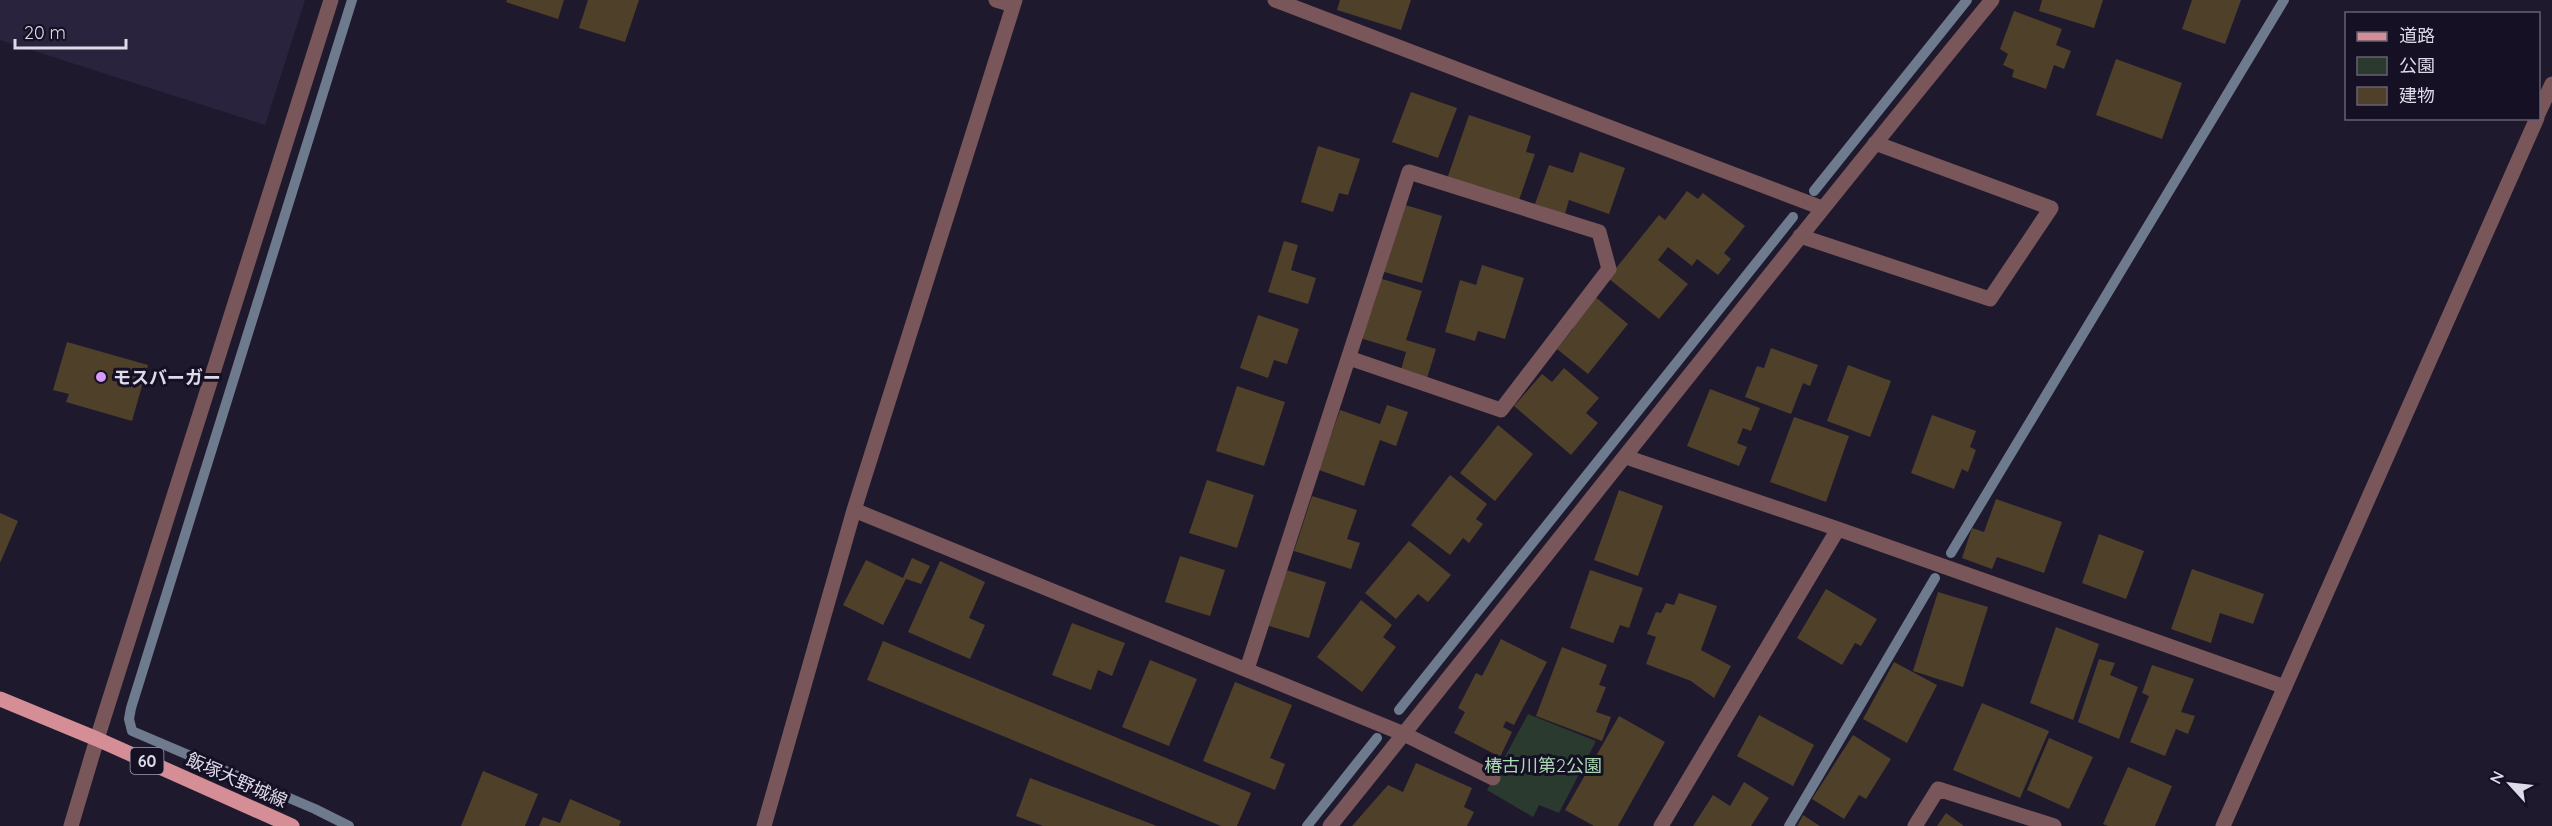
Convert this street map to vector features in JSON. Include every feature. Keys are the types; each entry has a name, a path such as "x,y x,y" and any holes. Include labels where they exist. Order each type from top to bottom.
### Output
{"main road":[{"name":"飯塚大野城線","path":"0,699 97,739 292,826"}],"street":[{"path":"71,826 331,0"},
{"path":"764,826 854,510 1014,3 996,0"},
{"path":"1275,0 1822,208"},
{"path":"1330,826 1822,208 1992,0"},
{"path":"2540,111 2552,84"},
{"path":"2223,826 2536,120"},
{"path":"1800,236 1990,299 2051,208 1875,143"},
{"path":"1246,669 1410,172 1599,232 1609,269 1501,410 1349,358"},
{"path":"1626,457 1838,529 2285,687"},
{"path":"854,510 1404,734 1493,778"},
{"path":"1661,826 1838,529"},
{"path":"1915,826 1938,789 2054,826"}],"shaded area":[{"path":"0,0 305,0 265,125 0,40"}],"green space":[{"name":"椿古川第2公園","path":"1528,714 1596,741 1559,813 1539,805 1533,817 1487,790"}],"building":[{"path":"507,0 564,0 558,19 506,2"},
{"path":"588,0 639,0 625,42 579,28"},
{"path":"1340,0 1411,0 1401,30 1337,10"},
{"path":"2042,0 2103,0 2094,28 2039,11"},
{"path":"2192,0 2241,0 2225,44 2182,29"},
{"path":"2014,11 2062,29 2056,45 2071,51 2064,69 2054,65 2046,89 2012,77 2014,70 2003,65 2008,54 2000,49"},
{"path":"2116,59 2182,83 2162,139 2096,115"},
{"path":"1411,92 1457,108 1438,158 1392,142"},
{"path":"1469,115 1531,136 1526,152 1535,154 1518,203 1447,179"},
{"path":"1318,146 1360,159 1348,195 1339,193 1333,212 1301,202"},
{"path":"1580,152 1625,168 1609,214 1569,200 1565,214 1535,204 1549,165 1573,173"},
{"path":"1687,191 1698,199 1703,193 1745,226 1724,253 1731,259 1718,275 1697,259 1692,266 1668,247 1658,260 1688,284 1659,319 1608,278 1659,215 1665,220"},
{"path":"1402,204 1442,216 1422,283 1381,271"},
{"path":"1284,241 1298,245 1291,270 1316,278 1308,304 1268,292"},
{"path":"1482,265 1524,278 1505,339 1478,331 1475,341 1445,332 1460,280 1476,285"},
{"path":"1379,278 1422,291 1406,340 1436,349 1427,378 1401,370 1406,352 1360,338"},
{"path":"1593,295 1628,324 1588,374 1557,349 1573,329 1569,326"},
{"path":"1258,315 1299,329 1287,364 1274,360 1268,378 1240,368"},
{"name":"モスバーガー","path":"67,342 148,365 132,421 66,402 69,394 53,390"},
{"path":"1771,348 1818,365 1810,386 1803,383 1791,414 1745,397 1757,366 1764,368"},
{"path":"1848,365 1891,381 1870,437 1827,421"},
{"path":"1564,368 1599,398 1586,413 1598,423 1571,455 1514,406 1542,374 1552,382"},
{"path":"1237,386 1285,402 1264,466 1216,451"},
{"path":"1710,389 1760,408 1751,431 1743,428 1737,443 1747,447 1739,466 1687,446"},
{"path":"1387,405 1408,412 1396,446 1380,440 1364,486 1319,470 1340,410 1380,424"},
{"path":"1932,415 1976,431 1970,447 1976,450 1968,472 1962,469 1954,489 1911,473"},
{"path":"1794,417 1849,436 1826,502 1770,482"},
{"path":"1498,425 1533,454 1495,501 1460,473"},
{"path":"1450,475 1487,504 1476,519 1483,524 1469,543 1463,538 1450,555 1411,525"},
{"path":"1207,480 1254,495 1237,548 1189,533"},
{"path":"1619,490 1663,506 1638,576 1594,560"},
{"path":"1312,496 1357,510 1347,539 1360,543 1351,569 1294,551"},
{"path":"1996,499 2062,522 2044,573 1997,557 1992,569 1962,558 1972,528 1984,532"},
{"path":"0,513 18,521 0,563"},
{"path":"2099,534 2144,551 2126,599 2082,583"},
{"path":"1409,541 1451,575 1428,602 1418,594 1396,619 1365,593"},
{"path":"1180,556 1225,570 1210,616 1165,602"},
{"path":"912,558 930,566 921,584 906,579 883,625 843,605 866,560 903,578"},
{"path":"940,561 985,582 969,618 985,625 970,659 908,632"},
{"path":"1283,569 1326,582 1309,638 1266,625"},
{"path":"2192,569 2264,594 2253,624 2220,613 2211,643 2171,629"},
{"path":"1590,570 1643,588 1629,628 1620,625 1613,643 1570,628"},
{"path":"1826,589 1877,619 1861,646 1855,643 1842,665 1797,638"},
{"path":"1938,592 1988,607 1963,687 1913,671"},
{"path":"1679,593 1717,606 1701,650 1731,666 1714,698 1691,681 1646,664 1656,637 1647,634 1656,612 1661,613 1666,603 1674,605"},
{"path":"1361,600 1392,625 1383,637 1396,647 1362,692 1317,657"},
{"path":"1072,623 1125,643 1112,676 1098,670 1091,690 1052,675"},
{"path":"2056,627 2099,644 2073,720 2030,703"},
{"path":"1501,639 1547,662 1514,725 1506,721 1503,727 1512,732 1500,757 1454,733 1465,712 1458,708 1476,673 1482,676"},
{"path":"883,641 1251,793 1237,826 1221,826 867,680"},
{"path":"1562,647 1607,665 1599,685 1606,687 1596,712 1611,717 1602,741 1536,716"},
{"path":"2099,659 2115,663 2110,675 2138,687 2119,739 2078,722"},
{"path":"1150,660 1197,679 1169,746 1122,727"},
{"path":"1894,662 1937,685 1907,743 1863,719"},
{"path":"2152,665 2194,679 2181,712 2195,716 2188,734 2176,729 2165,756 2130,742 2149,696 2142,693"},
{"path":"1235,682 1292,705 1270,758 1285,764 1275,790 1203,761"},
{"path":"1982,703 2049,731 2020,798 1953,770"},
{"path":"1759,715 1814,745 1793,786 1737,756"},
{"path":"1619,716 1665,742 1618,826 1594,826 1565,810"},
{"path":"1853,735 1891,759 1866,799 1859,795 1844,819 1812,799"},
{"path":"2049,738 2093,757 2069,809 2027,790"},
{"path":"1416,763 1472,788 1464,807 1474,812 1467,826 1352,826 1388,785 1403,792"},
{"path":"2128,767 2172,786 2155,826 2108,826 2103,824"},
{"path":"483,771 538,794 525,826 461,826"},
{"path":"1030,778 1157,826 1043,826 1016,816"},
{"path":"1744,782 1769,798 1751,826 1693,826 1713,795 1730,806"},
{"path":"570,799 621,821 619,826 539,826 543,817 560,823"},
{"path":"1946,813 1964,826 1937,826"},
{"path":"1803,815 1820,826 1797,826"}],"waterway":[{"path":"349,826 315,809 132,731 129,719 352,0"},
{"path":"1814,191 1967,0"},
{"path":"1951,553 2284,0"},
{"path":"1399,710 1793,217"},
{"path":"1789,826 1935,578"},
{"path":"1307,826 1377,738"}],"place":[{"name":"モスバーガー","path":"101,377"}]}
